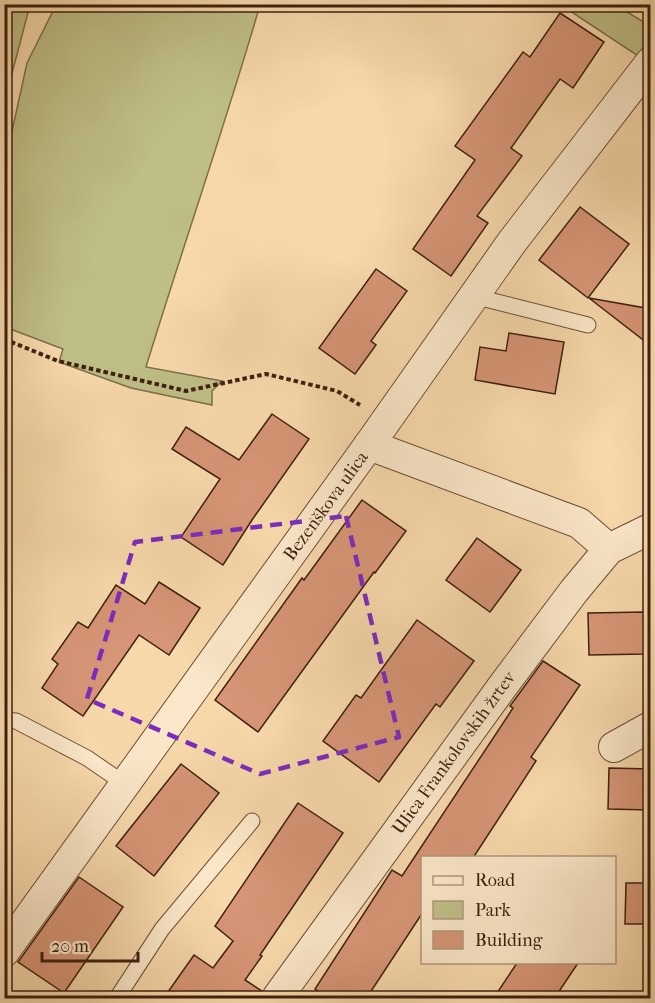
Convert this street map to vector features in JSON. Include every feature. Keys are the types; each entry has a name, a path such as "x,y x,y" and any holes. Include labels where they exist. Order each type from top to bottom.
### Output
{"street":[{"name":"Bezenškova ulica","path":"4,952 512,242 650,67"},
{"path":"377,433 579,523 609,549"},
{"name":"Ulica Frankolovskih žrtev","path":"277,999 502,687 609,549 651,529"},
{"path":"614,747 651,727"}],"lane":[{"path":"474,296 588,325"},
{"path":"4,720 16,721 77,753 125,784"},
{"path":"117,999 162,930 252,822"}],"path":[{"path":"4,339 58,361 186,391 266,374 337,391 377,433"}],"highlighted area":[{"path":"346,516 399,737 260,774 87,699 135,542"}],"green space":[{"path":"4,5 30,5 5,100"},
{"path":"56,5 260,5 146,367 222,381 212,391 212,405 131,388 59,362 63,349 5,327 5,163 27,63"},
{"path":"561,5 616,5 650,26 650,36 638,56"}],"building":[{"path":"560,13 604,42 573,88 560,79 511,148 522,156 477,216 488,223 451,276 413,249 475,160 455,146 523,52 530,57"},
{"path":"580,207 629,244 588,298 539,260"},
{"path":"376,269 407,291 371,341 376,345 355,374 319,348"},
{"path":"589,298 651,309 651,346"},
{"path":"509,333 564,342 555,394 475,380 480,347 506,351"},
{"path":"272,414 309,439 223,565 181,537 220,479 172,449 186,427 239,460"},
{"path":"362,500 406,531 258,732 215,700 302,578 304,580"},
{"path":"477,538 521,570 490,612 446,580"},
{"path":"159,582 200,608 169,655 139,635 83,716 42,688 58,664 52,659 78,622 88,628 116,585 145,604"},
{"path":"645,612 646,654 589,655 588,613"},
{"path":"417,620 474,661 440,707 436,704 379,782 323,741 356,695 361,698"},
{"path":"543,661 580,685 531,757 536,761 474,856 421,856 421,915 366,999 330,999 315,989 392,870 402,876 513,708 510,706"},
{"path":"181,764 219,793 154,876 116,846"},
{"path":"609,768 651,769 651,810 608,809"},
{"path":"298,803 343,833 245,980 262,991 260,999 163,999 194,955 213,968 233,941 215,926"},
{"path":"79,877 123,907 64,993 18,962"},
{"path":"626,883 651,883 651,924 625,924"},
{"path":"516,964 577,964 554,999 493,999"}]}
